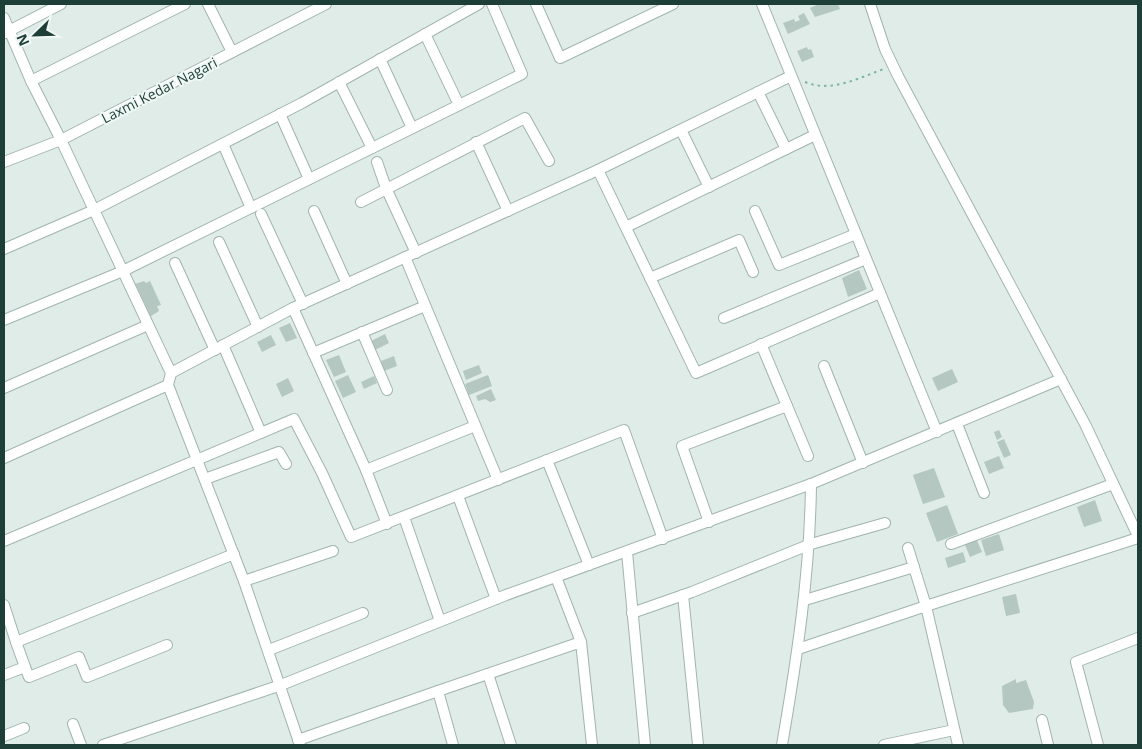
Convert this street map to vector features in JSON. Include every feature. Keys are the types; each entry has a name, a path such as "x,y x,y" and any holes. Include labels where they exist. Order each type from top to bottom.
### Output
{"street":[{"path":"6,33 61,4"},
{"path":"31,81 185,4"},
{"path":"208,4 232,52"},
{"name":"Laxmi Kedar Nagari","path":"4,162 61,140 326,4"},
{"path":"4,249 94,210 223,144 479,4"},
{"path":"4,320 123,271 522,74 492,4"},
{"path":"536,4 560,58 673,4"},
{"path":"762,4 937,432"},
{"path":"798,649 1138,537 1114,484 1061,379 893,65 885,49 870,4"},
{"path":"4,18 6,33 61,140 171,373 168,385 244,581 281,685 299,743 438,691 581,642"},
{"path":"426,34 459,105"},
{"path":"380,59 412,128"},
{"path":"171,373 293,308 598,170 791,76"},
{"path":"339,82 372,148"},
{"path":"758,92 786,149"},
{"path":"280,114 309,179"},
{"path":"361,202 525,118 549,161"},
{"path":"681,130 709,186"},
{"path":"626,227 815,135"},
{"path":"476,142 508,211"},
{"path":"223,144 251,208"},
{"path":"377,162 386,188 416,253"},
{"path":"598,170 696,373 880,293"},
{"path":"314,211 347,284"},
{"path":"755,211 779,265 856,234"},
{"path":"261,214 303,304"},
{"path":"650,278 739,240 753,272"},
{"path":"219,242 258,327"},
{"path":"406,257 498,480"},
{"path":"724,318 866,259"},
{"path":"175,263 261,433"},
{"path":"313,353 426,306"},
{"path":"293,308 366,470 387,524"},
{"path":"4,388 148,325"},
{"path":"362,332 387,390"},
{"path":"761,344 808,456"},
{"path":"824,366 862,464"},
{"path":"103,745 121,742 281,685 496,599 811,484 1061,379"},
{"path":"4,458 168,385"},
{"path":"709,522 682,446 787,406"},
{"path":"4,541 294,419 322,473 351,537 624,430 662,539"},
{"path":"957,424 984,493"},
{"path":"366,470 475,426"},
{"path":"205,479 279,452 286,464"},
{"path":"546,460 589,565"},
{"path":"782,745 805,600 811,544 811,484"},
{"path":"951,544 1114,484"},
{"path":"458,496 496,599"},
{"path":"404,517 440,621"},
{"path":"632,613 683,595 811,544 885,523"},
{"path":"908,548 926,606 958,745"},
{"path":"244,581 333,551"},
{"path":"627,552 645,745"},
{"path":"16,642 234,554"},
{"path":"805,600 914,567"},
{"path":"556,577 581,642 592,745"},
{"path":"683,595 698,745"},
{"path":"4,605 29,677 79,657 87,677 167,645"},
{"path":"269,650 363,613"},
{"path":"1098,745 1076,662 1138,638"},
{"path":"4,675 25,667"},
{"path":"488,674 511,745"},
{"path":"438,691 452,745"},
{"path":"1042,720 1048,745"},
{"path":"73,724 81,745"},
{"path":"4,736 24,728"},
{"path":"884,745 954,730"}],"path":[{"path":"791,76 816,87 840,85 893,65"}],"building":[{"path":"819,4 838,4 840,9 815,17 810,8"},
{"path":"804,13 810,24 788,34 783,23 794,19 795,22 800,20 798,16"},
{"path":"807,47 808,50 811,49 814,57 802,62 797,51"},
{"path":"859,270 867,289 848,297 842,278"},
{"path":"144,281 146,283 150,281 161,305 157,306 159,311 148,318 146,314 149,313 141,295 136,285 132,285"},
{"path":"290,323 297,338 286,342 279,328"},
{"path":"385,334 389,343 373,351 369,342"},
{"path":"271,335 276,345 262,352 257,342"},
{"path":"339,355 346,372 334,377 326,360"},
{"path":"394,356 397,366 384,371 381,361"},
{"path":"479,365 482,373 466,380 463,371"},
{"path":"952,369 958,382 938,391 932,378"},
{"path":"348,375 356,392 343,398 335,381"},
{"path":"488,375 492,386 469,395 465,384"},
{"path":"374,376 377,383 364,389 361,382"},
{"path":"288,378 294,391 282,397 276,384"},
{"path":"491,389 496,400 490,402 485,399 478,401 476,396"},
{"path":"999,430 1002,437 997,440 994,432"},
{"path":"1004,439 1011,455 1004,458 997,442"},
{"path":"999,456 1004,468 989,474 984,462"},
{"path":"934,468 945,497 923,504 913,475"},
{"path":"1095,500 1102,521 1084,527 1077,507"},
{"path":"947,505 958,534 937,542 926,513"},
{"path":"999,534 1004,550 986,556 981,540"},
{"path":"975,536 982,552 970,557 963,540"},
{"path":"963,552 966,562 948,568 945,558"},
{"path":"1016,594 1020,613 1006,616 1002,597"},
{"path":"1016,679 1016,683 1026,680 1034,702 1033,709 1009,713 1003,705 1002,686"}]}
